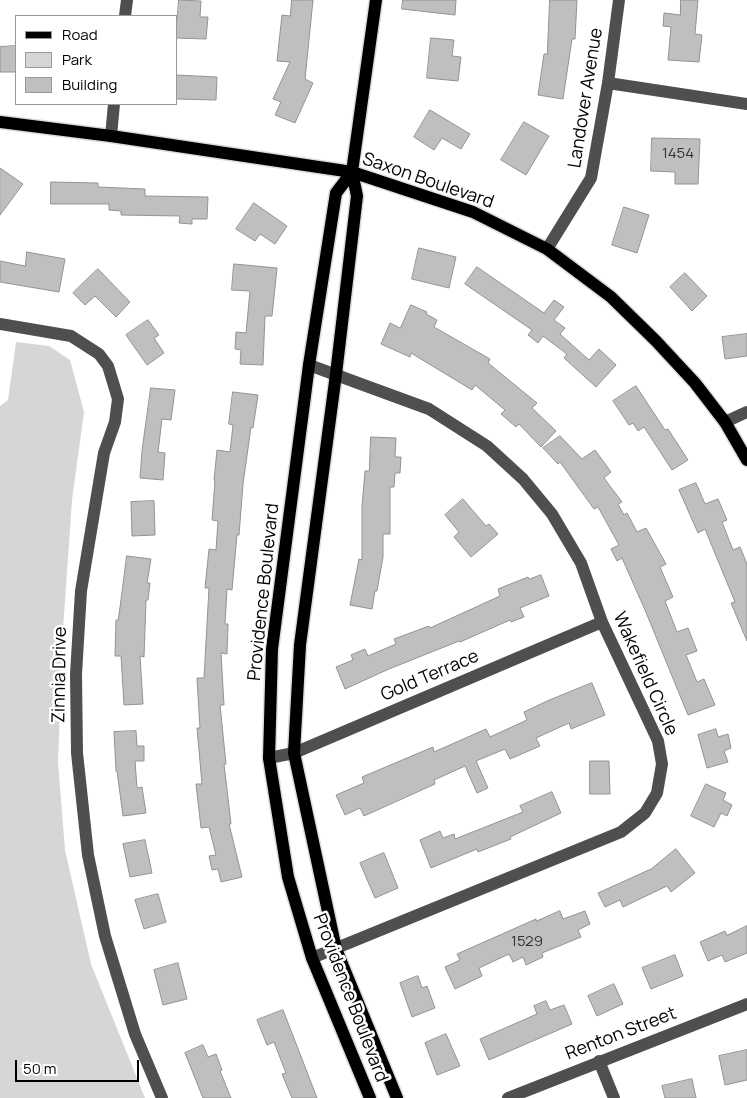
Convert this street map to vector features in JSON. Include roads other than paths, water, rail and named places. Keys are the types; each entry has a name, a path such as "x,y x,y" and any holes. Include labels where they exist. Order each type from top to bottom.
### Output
{"main road":[{"name":"Providence Boulevard","path":"376,0 352,172 357,196 336,374 300,644 294,753 336,949 397,1098"},
{"name":"Saxon Boulevard","path":"0,122 111,136 352,172 472,212 547,249 611,297 695,382 725,422 747,460"},
{"name":"Providence Boulevard","path":"352,172 336,193 310,365 272,649 269,758 288,876 312,958 370,1098"}],"street":[{"path":"125,15 127,0"},
{"name":"Landover Avenue","path":"547,249 591,178 608,83 618,0"},
{"path":"608,83 747,104"},
{"path":"111,136 114,105"},
{"name":"Zinnia Drive","path":"0,324 71,336 99,354 108,366 118,399 115,422 104,453 81,591 76,674 77,753 88,855 105,936 134,1034 162,1098"},
{"name":"Wakefield Circle","path":"310,365 429,409 487,446 523,479 552,514 581,563 602,622 658,741 662,764 657,793 645,813 621,832 312,958"},
{"path":"725,422 747,412"},
{"name":"Gold Terrace","path":"269,758 294,753 602,622"},
{"name":"Renton Street","path":"508,1098 747,1004"},
{"path":"599,1061 614,1098"}]}
